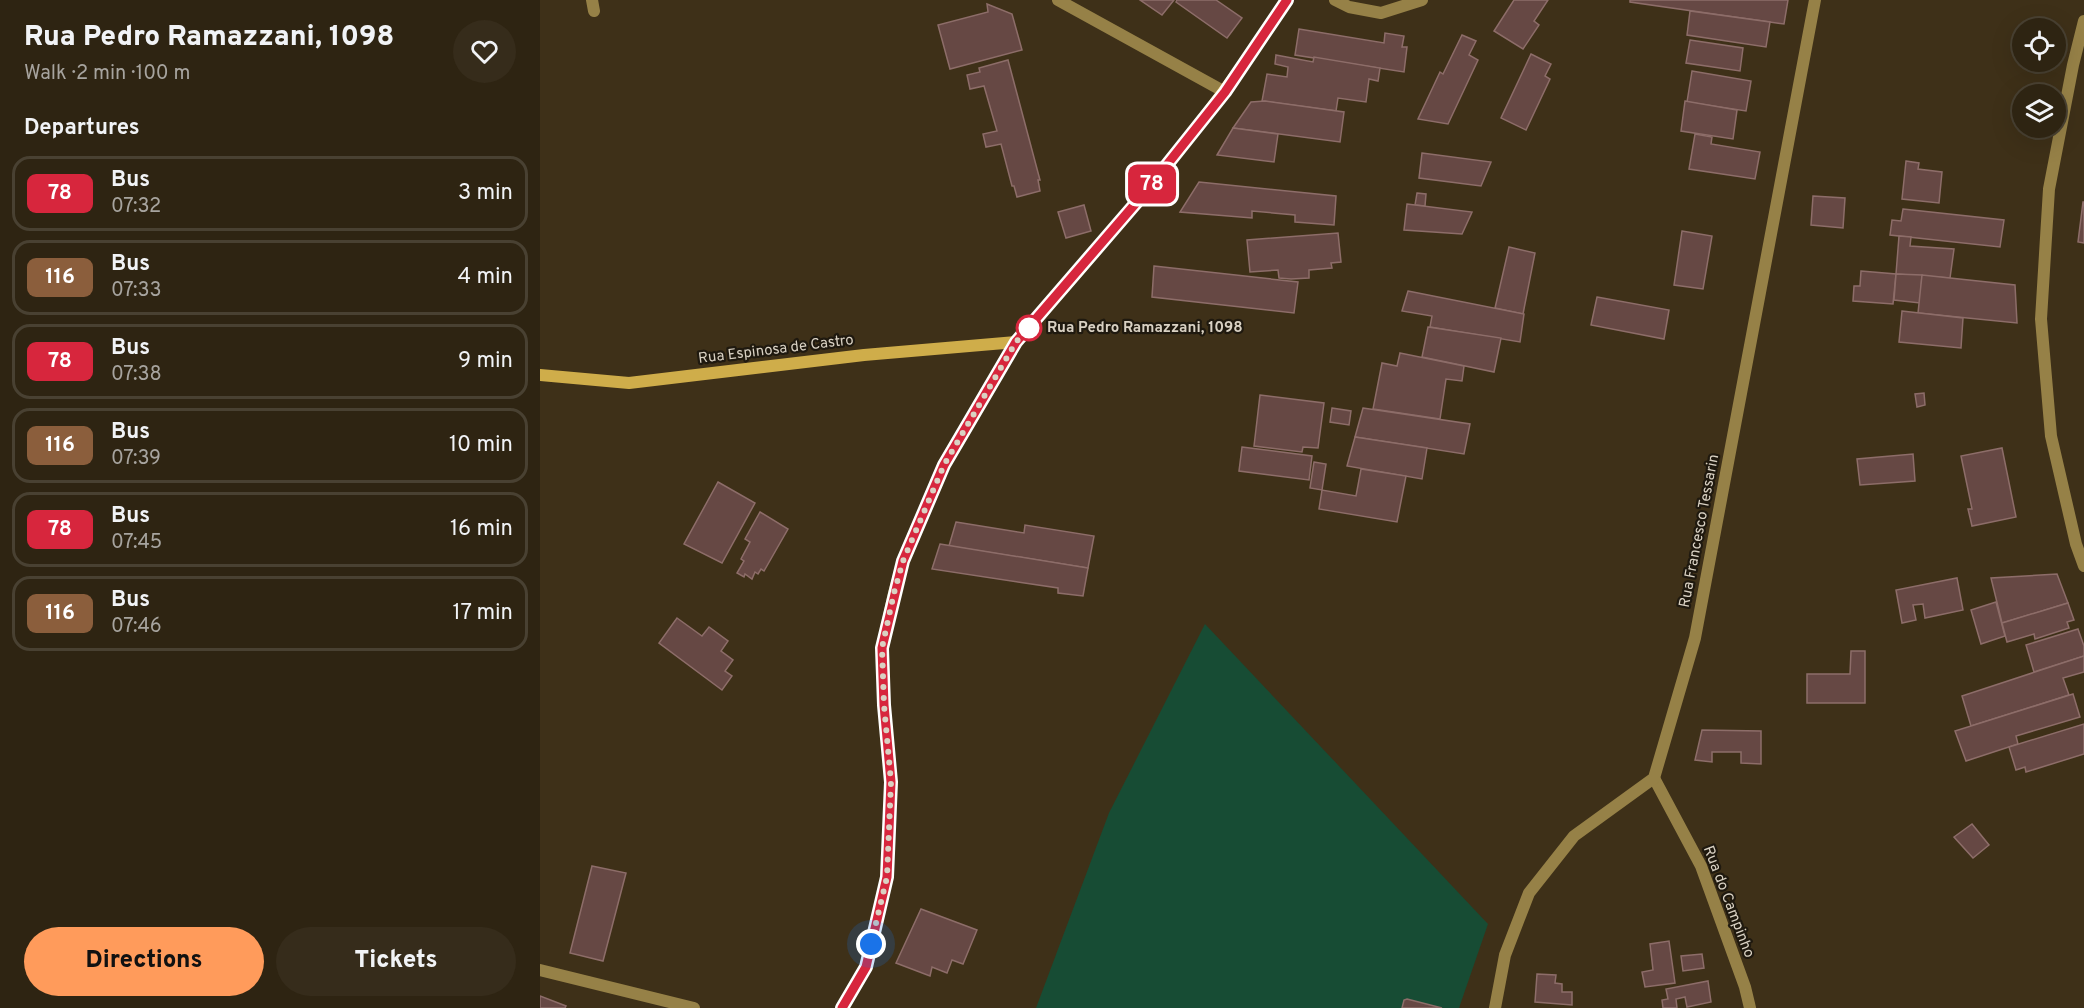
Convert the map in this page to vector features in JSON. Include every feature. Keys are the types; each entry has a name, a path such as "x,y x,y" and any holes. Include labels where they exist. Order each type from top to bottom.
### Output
{"street":[{"path":"1058,0 1225,92"},
{"path":"842,1008 866,967 887,877 891,782 884,705 882,648 903,561 944,465 1016,342 1129,214 1225,92 1287,0"},
{"path":"1335,0 1349,8 1382,13 1422,0"},
{"name":"Rua Francesco Tessarin","path":"1654,778 1695,638 1815,0"},
{"path":"2084,21 2049,189 2042,319 2051,436 2076,544 2084,566"},
{"name":"Rua Espinosa de Castro","path":"540,375 629,382 864,355 1016,342"},
{"path":"1496,1008 1505,955 1529,893 1574,836 1654,778"},
{"name":"Rua do Campinho","path":"1654,778 1701,866 1745,987 1750,1008"},
{"path":"540,970 694,1008"}],"green space":[{"path":"1205,624 1488,924 1459,1008 1036,1008 1109,813"}],"building":[{"path":"1140,0 1174,0 1162,15"},
{"path":"1177,0 1216,0 1242,18 1227,38 1176,2"},
{"path":"1514,0 1548,0 1534,21 1539,25 1523,49 1494,31"},
{"path":"1630,0 1788,0 1784,24 1630,2"},
{"path":"987,4 1012,14 1022,50 950,69 938,25 988,12"},
{"path":"1690,11 1770,22 1766,47 1687,35"},
{"path":"1299,29 1384,43 1385,33 1404,36 1402,47 1407,47 1404,72 1295,55"},
{"path":"1462,35 1476,41 1469,55 1478,60 1448,124 1418,119 1440,72 1443,74"},
{"path":"1690,40 1743,48 1740,71 1686,63"},
{"path":"1531,54 1551,64 1545,76 1550,79 1526,130 1501,118"},
{"path":"1276,55 1313,62 1314,57 1380,68 1378,81 1369,79 1366,102 1338,98 1336,111 1262,101 1267,74 1287,77 1288,67 1275,64"},
{"path":"1008,60 1040,180 1038,180 1040,191 1017,197 1001,144 986,147 983,134 997,131 984,86 970,89 967,75 980,72 979,68"},
{"path":"1692,71 1751,81 1746,111 1687,102"},
{"path":"1265,101 1344,112 1340,142 1233,128 1251,102"},
{"path":"1685,101 1737,110 1733,139 1681,131"},
{"path":"1233,128 1278,134 1274,162 1217,155"},
{"path":"1695,134 1712,137 1711,144 1760,152 1755,179 1689,169"},
{"path":"1422,153 1491,162 1481,186 1419,178"},
{"path":"1906,161 1919,163 1918,169 1942,172 1939,203 1902,199"},
{"path":"1199,182 1336,196 1334,225 1295,222 1295,215 1252,211 1252,218 1180,212"},
{"path":"1417,193 1426,194 1425,206 1415,205"},
{"path":"1813,196 1845,198 1843,228 1811,225"},
{"path":"2084,202 2084,243 2078,242"},
{"path":"1407,204 1472,212 1462,234 1404,230"},
{"path":"1084,205 1091,231 1066,238 1058,212"},
{"path":"1903,209 2004,220 2000,247 1890,235 1892,220 1901,221"},
{"path":"1682,231 1712,236 1703,289 1674,285"},
{"path":"1338,233 1341,262 1331,263 1332,268 1309,270 1309,278 1291,279 1279,278 1278,270 1250,272 1247,240"},
{"path":"1899,236 1911,237 1910,246 1954,249 1950,278 1896,274"},
{"path":"1509,247 1535,253 1523,314 1495,308"},
{"path":"1154,266 1298,282 1294,313 1152,297"},
{"path":"1861,271 1896,274 1893,304 1853,301 1854,286 1860,286"},
{"path":"1896,274 1922,275 1920,303 1894,300"},
{"path":"1922,275 2015,285 2017,323 1918,313"},
{"path":"1408,291 1524,314 1520,342 1430,327 1432,316 1402,311"},
{"path":"1597,297 1669,310 1664,339 1591,325"},
{"path":"1902,311 1963,318 1961,348 1899,342"},
{"path":"1428,327 1501,338 1494,372 1422,357"},
{"path":"1400,353 1464,366 1462,381 1446,379 1440,419 1373,409 1382,363 1397,366"},
{"path":"1924,393 1925,405 1917,407 1915,394"},
{"path":"1260,395 1324,403 1318,448 1303,447 1302,452 1254,446"},
{"path":"1332,408 1351,411 1349,425 1330,422"},
{"path":"1363,408 1470,424 1464,454 1355,437"},
{"path":"1355,437 1427,448 1422,479 1347,466"},
{"path":"1242,447 1312,456 1309,480 1239,471"},
{"path":"2002,448 2016,517 1972,526 1968,509 1972,509 1961,456"},
{"path":"1913,454 1915,481 1860,485 1857,459"},
{"path":"1314,462 1326,464 1322,490 1310,488"},
{"path":"1361,469 1406,476 1397,522 1319,509 1322,490 1356,496"},
{"path":"718,482 755,503 722,563 684,544"},
{"path":"760,512 788,529 764,571 761,569 758,574 755,572 752,579 745,574 744,577 737,573 744,561 741,559 750,542 745,539"},
{"path":"956,522 1024,533 1025,525 1094,536 1088,568 949,546"},
{"path":"940,544 1088,568 1083,596 1058,593 1058,588 932,569"},
{"path":"2057,574 2068,603 2002,623 1991,578"},
{"path":"1957,578 1963,610 1925,618 1923,604 1913,605 1916,620 1902,623 1896,590"},
{"path":"1996,602 2005,636 1981,644 1971,610"},
{"path":"2068,603 2074,620 2067,622 2069,628 2035,639 2034,634 2007,642 2002,623"},
{"path":"677,618 702,636 709,627 728,641 721,651 733,660 725,671 732,676 722,690 659,643"},
{"path":"2078,629 2084,646 2084,656 2034,672 2026,645"},
{"path":"1851,651 1865,651 1865,703 1807,703 1807,674 1850,674"},
{"path":"2084,656 2084,672 2063,678 2069,695 1971,726 1962,696"},
{"path":"2073,694 2080,717 2016,736 2018,744 1966,761 1955,731"},
{"path":"2084,724 2084,754 2026,772 2025,767 2016,770 2009,747"},
{"path":"1702,730 1761,731 1761,764 1741,763 1741,752 1712,752 1712,762 1695,760"},
{"path":"1972,824 1989,845 1973,858 1954,837"},
{"path":"592,866 626,873 603,961 570,953"},
{"path":"921,909 977,930 963,964 952,960 947,973 932,967 930,976 896,963"},
{"path":"1669,941 1675,983 1645,987 1642,972 1653,970 1650,944"},
{"path":"1702,954 1704,968 1683,971 1681,956"},
{"path":"1537,974 1556,975 1555,983 1562,984 1562,992 1572,992 1572,1005 1535,1002"},
{"path":"1708,981 1711,1002 1687,1007 1685,997 1676,999 1677,1008 1663,1008 1662,1000 1668,999 1666,989"},
{"path":"540,996 566,1006 565,1008 540,1008"},
{"path":"1404,1000 1442,1008 1402,1008"}],"bus line":[{"name":"78","path":"842,1008 866,967 887,877 891,782 884,705 882,648 903,561 944,465 1016,342 1129,214 1225,92 1287,0"}],"place":[{"name":"Rua Pedro Ramazzani, 1098","path":"1029,328"}],"route":[{"path":"871,944 887,877 891,782 884,705 882,648 894,593 903,561 944,465 1016,342 1030,326 1029,328"}]}
